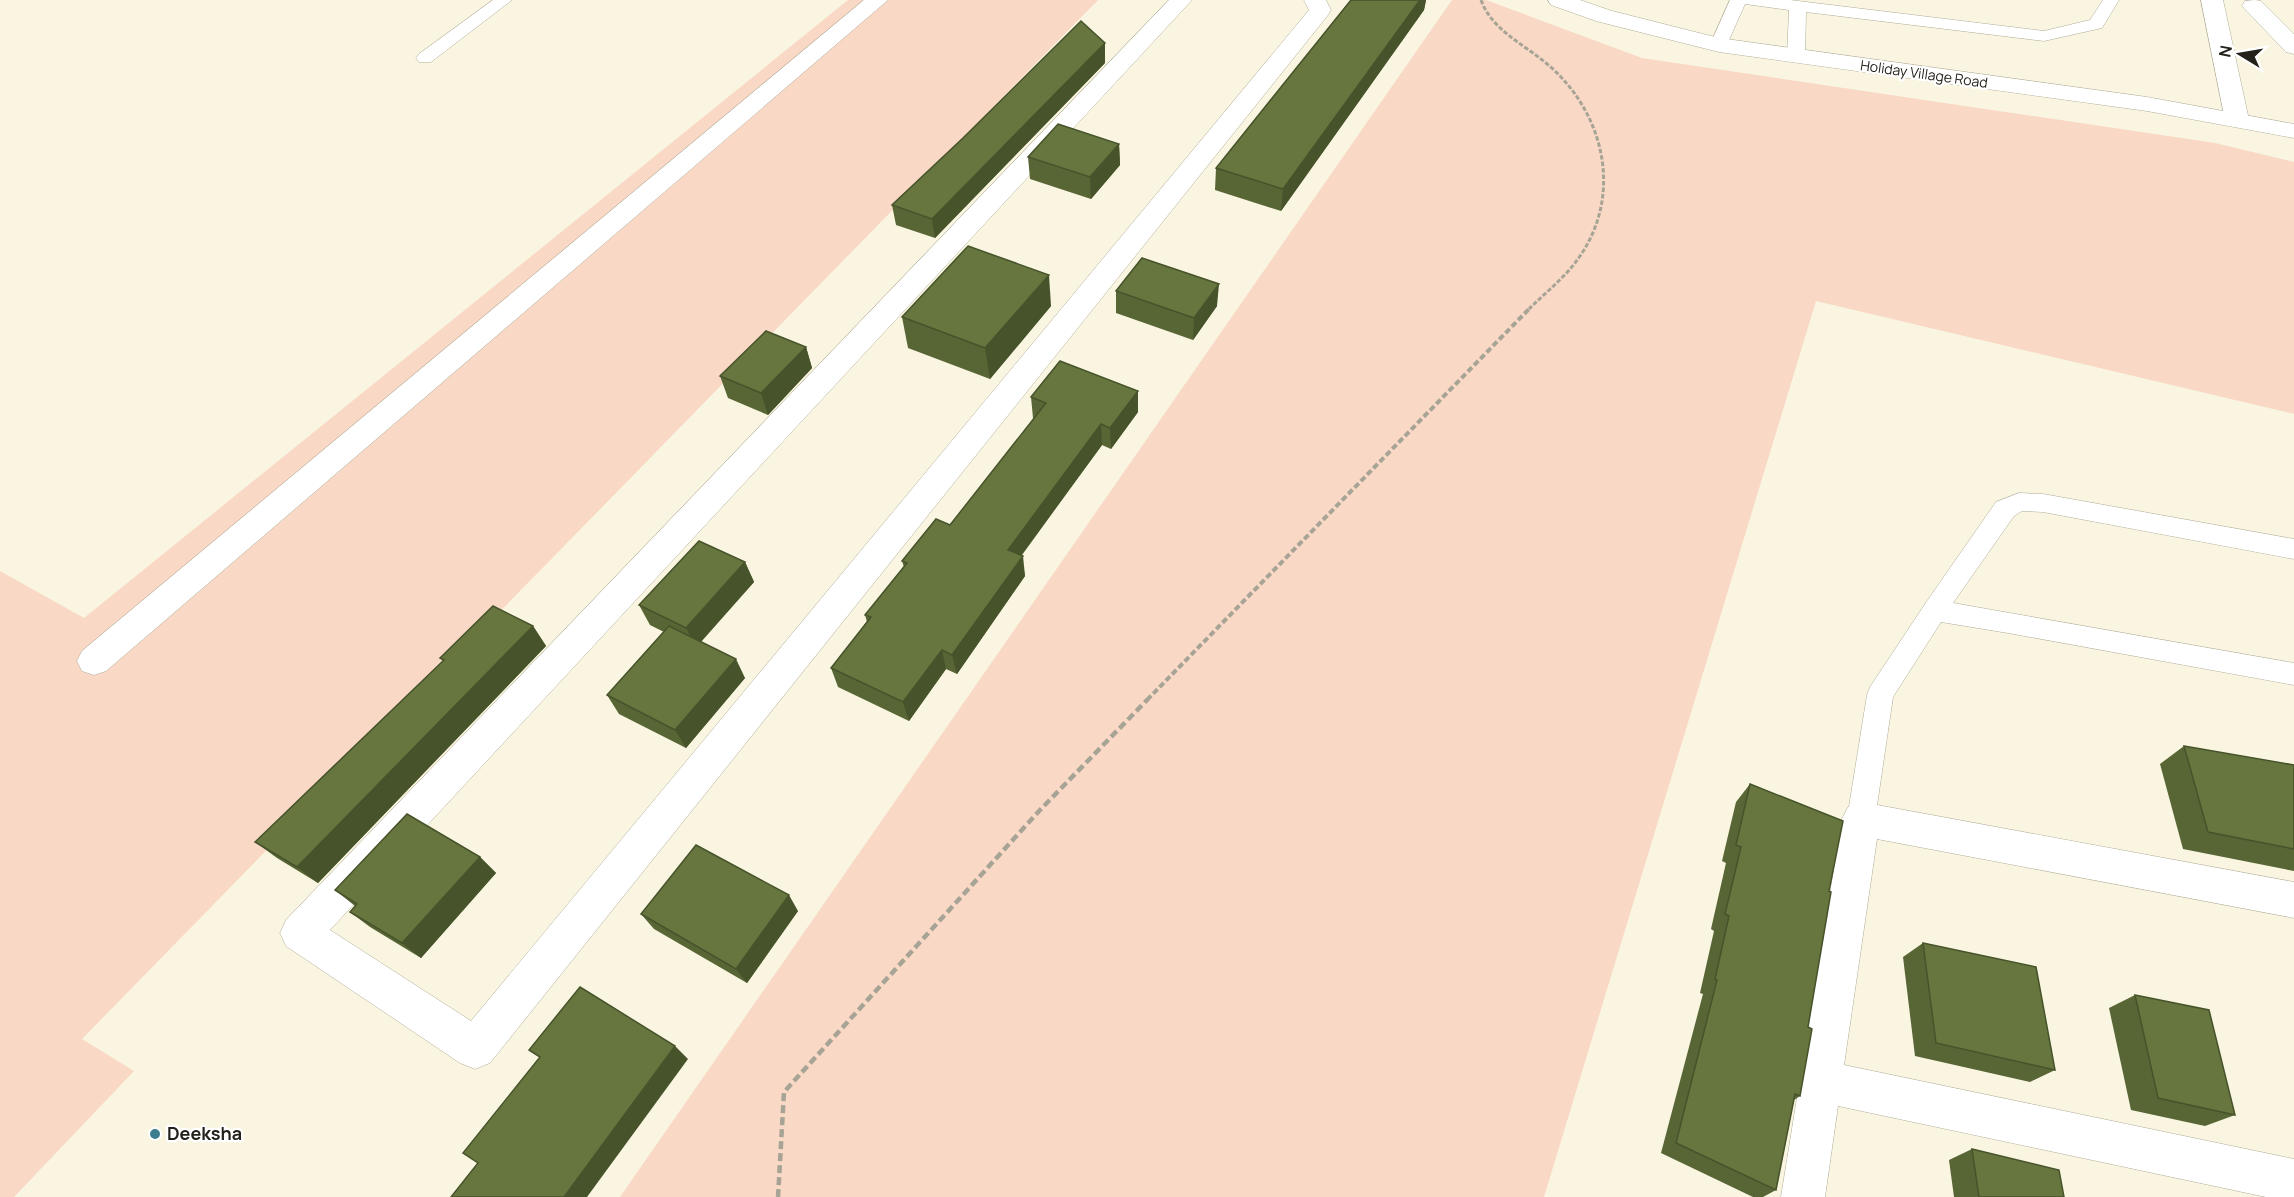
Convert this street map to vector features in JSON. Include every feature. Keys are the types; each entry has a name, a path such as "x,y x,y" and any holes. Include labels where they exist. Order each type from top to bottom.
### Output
{"street":[{"path":"94,661 877,0"},
{"path":"1181,0 300,933 475,1048 1320,10 1315,0"},
{"name":"Holiday Village Road","path":"1559,0 1604,16 1719,45 2147,104 2294,131"},
{"path":"2212,0 2237,120"},
{"path":"2222,0 2253,6 2266,5 2279,0"},
{"path":"2253,6 2294,47"},
{"path":"1803,1197 1861,819 2294,900"},
{"path":"1821,1081 2294,1181"}],"lane":[{"path":"425,58 504,0"},
{"path":"1719,45 1738,0"},
{"path":"1750,0 2044,36 2096,24 2111,0"},
{"path":"1796,57 1798,6"},
{"path":"1861,819 1880,695 1934,611 2005,509 2019,502 2043,503 2294,549"},
{"path":"1934,611 2020,624 2294,674"}],"path":[{"path":"778,1197 784,1092 1040,810 1448,391 1562,279 1581,255 1594,230 1603,205 1605,179 1595,130 1583,106 1567,84 1547,64 1493,23 1481,0"}],"shaded area":[{"path":"848,0 1098,0 82,1039 134,1071 14,1197 0,1197 0,571 84,618"},
{"path":"1452,0 1486,0 1642,58 2215,143 2294,162 2294,414 1816,301 1544,1197 620,1197"}],"building":[{"path":"1351,0 1420,0 1283,189 1216,168"},
{"path":"1081,21 1105,43 932,219 892,205 963,138"},
{"path":"1058,124 1119,144 1090,177 1028,157"},
{"path":"968,246 1049,275 985,348 902,317"},
{"path":"1142,258 1219,284 1194,318 1116,291"},
{"path":"766,331 806,347 761,393 720,376"},
{"path":"1060,361 1138,391 1110,428 1101,424 1008,550 1023,556 952,655 942,650 903,702 831,668 871,617 865,615 907,563 902,561 936,519 950,525 1046,403 1031,397"},
{"path":"699,541 745,562 686,628 639,605"},
{"path":"493,606 533,626 297,867 255,842 444,660 440,658"},
{"path":"669,626 736,659 675,730 607,695"},
{"path":"2184,746 2294,765 2294,849 2208,832"},
{"path":"1750,784 1843,821 1829,891 1831,892 1808,1027 1812,1029 1800,1096 1795,1094 1776,1190 1676,1143 1717,980 1715,979 1729,916 1725,914 1741,847 1736,845"},
{"path":"407,814 480,857 402,943 350,912 357,904 335,890"},
{"path":"696,845 789,895 736,969 641,914"},
{"path":"1923,943 2036,967 2055,1070 1936,1043"},
{"path":"580,987 675,1046 564,1197 451,1197 478,1163 463,1153 540,1057 529,1050"},
{"path":"2135,995 2209,1010 2235,1115 2158,1098"},
{"path":"1972,1149 2059,1170 2064,1197 1979,1197"}],"place":[{"name":"Deeksha","path":"155,1134"}]}
